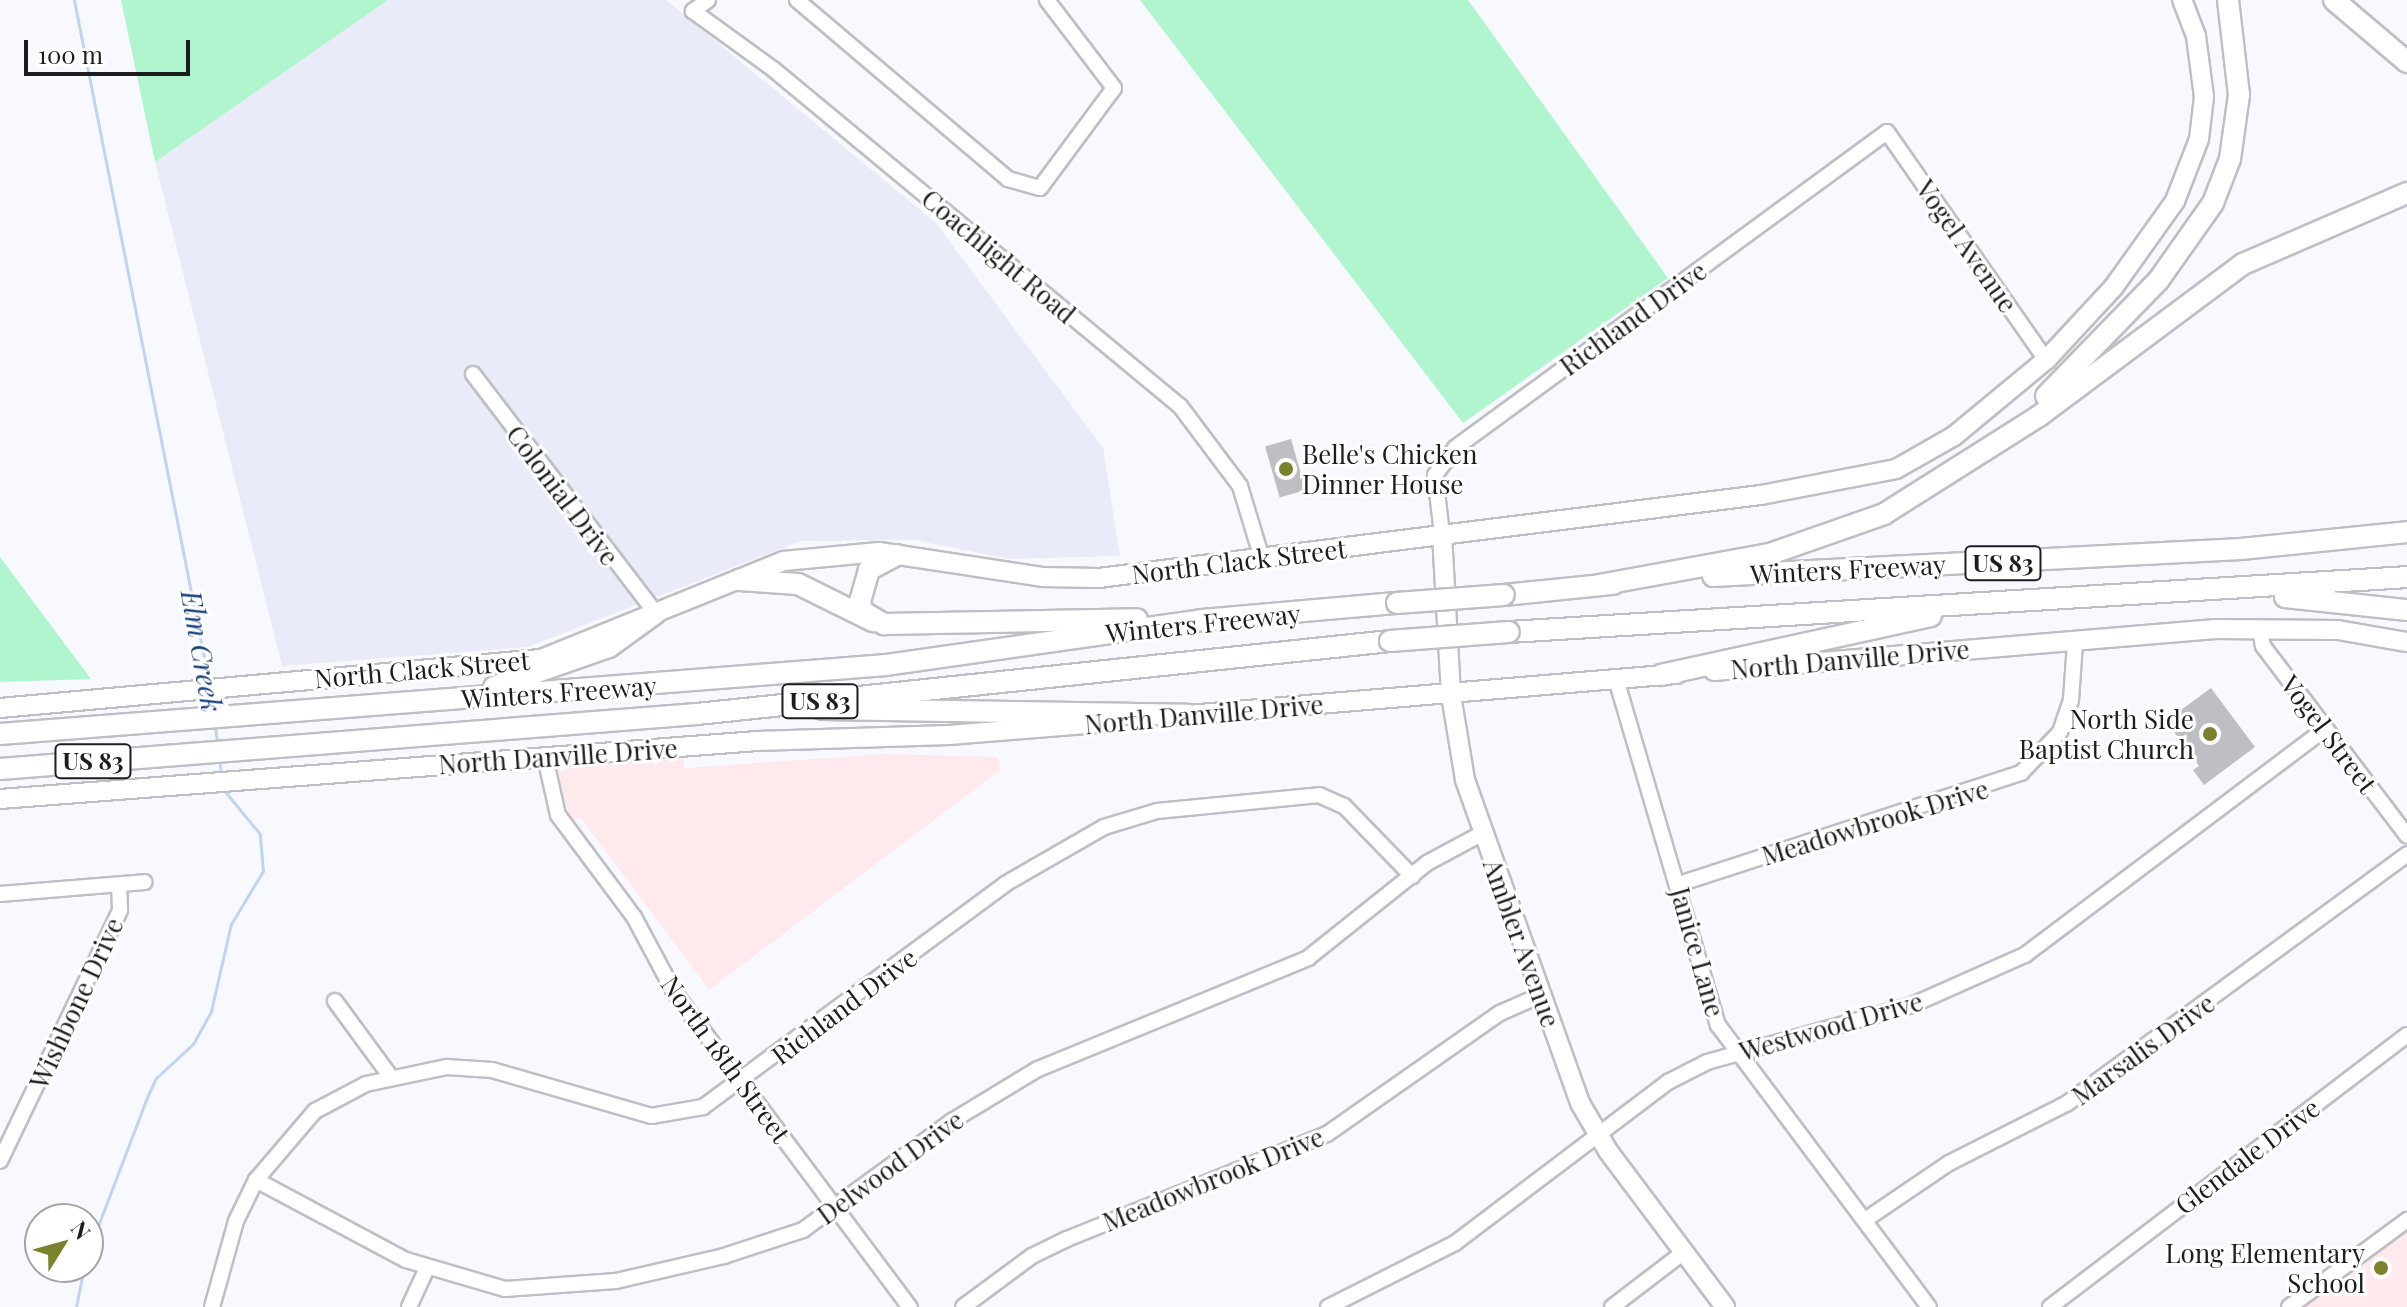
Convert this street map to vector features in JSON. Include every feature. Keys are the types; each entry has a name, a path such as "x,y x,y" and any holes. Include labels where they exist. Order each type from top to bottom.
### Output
{"highway":[{"path":"1952,475 2102,343 2190,242 2213,203 2230,159 2239,95 2228,0"},
{"path":"2334,0 2407,62"},
{"path":"1599,585 1811,541 1884,514 1952,475 2243,264 2407,193"},
{"name":"Winters Freeway","path":"0,734 886,665 1201,620 1599,585 2226,550 2407,532"},
{"path":"884,624 862,611 860,601 869,570 897,555"},
{"name":"Winters Freeway","path":"0,769 778,705 1390,641 2013,602 2209,593 2407,577"},
{"path":"739,580 798,584 846,613 884,624 1201,620"},
{"path":"2209,593 2407,610"},
{"path":"1661,675 2013,602"},
{"path":"429,701 561,669 609,647 656,613"},
{"path":"778,705 891,715 1188,715"}],"main road":[{"name":"North Clack Street","path":"0,708 541,659 784,561 897,555 1042,577 1099,578 1855,481 1896,469 1954,436 2046,360 2144,249 2190,170 2204,97 2196,36 2182,0"},
{"name":"Ambler Avenue","path":"1442,534 1451,695 1465,780 1541,995 1597,1135 1725,1307"},
{"name":"North Danville Drive","path":"0,799 545,757 949,735 2260,628 2338,630 2407,642"}],"street":[{"name":"Coachlight Road","path":"708,0 693,11 773,69 1180,406 1240,486 1262,559"},
{"path":"797,0 1008,179 1040,188 1114,88 1047,0"},
{"name":"Vogel Avenue","path":"1887,132 2046,360"},
{"name":"Richland Drive","path":"1442,534 1435,475 1455,448 1887,132"},
{"name":"Colonial Drive","path":"473,374 656,613"},
{"name":"Vogel Street","path":"2260,628 2263,646 2407,836"},
{"name":"Meadowbrook Drive","path":"1679,884 2021,773 2060,732 2071,700 2075,643"},
{"name":"Janice Lane","path":"1616,679 1679,884 1711,1009 1735,1053 1929,1307"},
{"name":"Westwood Drive","path":"1328,1307 1455,1243 1668,1082 1735,1053 1912,1005 2025,955 2325,729"},
{"name":"North 18th Street","path":"545,757 558,815 634,917 674,992 910,1307"},
{"name":"Richland Drive","path":"212,1307 236,1221 256,1180 315,1111 390,1076 447,1067 492,1070 651,1116 703,1107 743,1082 1005,884 1125,820 1182,807 1319,795 1344,806 1412,876"},
{"name":"Delwood Drive","path":"256,1180 427,1268 505,1289 616,1281 783,1239 835,1208 987,1098 1038,1069 1308,958 1412,876 1483,833"},
{"name":"Marsalis Drive","path":"1865,1220 1949,1163 2066,1104 2407,854"},
{"path":"0,894 145,882"},
{"name":"Wishbone Drive","path":"0,1161 120,910 119,886"},
{"name":"Meadowbrook Drive","path":"963,1307 1032,1256 1067,1239 1327,1134 1500,1013 1541,995"},
{"path":"335,1001 390,1076"},
{"name":"Glendale Drive","path":"2050,1307 2407,1035"},
{"path":"2289,1307 2407,1220"},
{"path":"1612,1307 1684,1252"},
{"path":"409,1307 427,1268"}],"shaded area":[{"path":"388,0 666,0 936,223 1103,448 1120,556 1009,559 915,540 801,541 528,647 282,666 155,162"},
{"path":"682,754 685,768 885,754 998,757 1000,770 709,990 581,818 571,820 554,771 563,762"},
{"name":"Long Elementary School","path":"2407,1229 2407,1307 2303,1307"}],"green space":[{"path":"121,0 388,0 155,162"},
{"path":"1140,0 1468,0 1668,278 1463,423"},
{"path":"0,557 91,679 0,682"}],"building":[{"name":"Belle's Chicken Dinner House","path":"1291,439 1306,490 1280,497 1265,446"},
{"name":"North Side Baptist Church","path":"2211,688 2255,747 2204,785 2193,770 2199,766 2166,721"}],"waterway":[{"name":"Elm Creek","path":"74,0 209,683"},
{"name":"Elm Creek","path":"210,694 213,711"},
{"name":"Elm Creek","path":"215,726 217,742"},
{"name":"Elm Creek","path":"219,758 221,774"},
{"name":"Elm Creek","path":"104,1210 156,1078 193,1044 211,1011 231,924 263,871 260,834 223,789"},
{"name":"Elm Creek","path":"76,1307 81,1283"}],"place":[{"name":"Belle's Chicken Dinner House","path":"1286,469"},
{"name":"North Side Baptist Church","path":"2210,734"},
{"name":"Long Elementary School","path":"2381,1268"}]}
